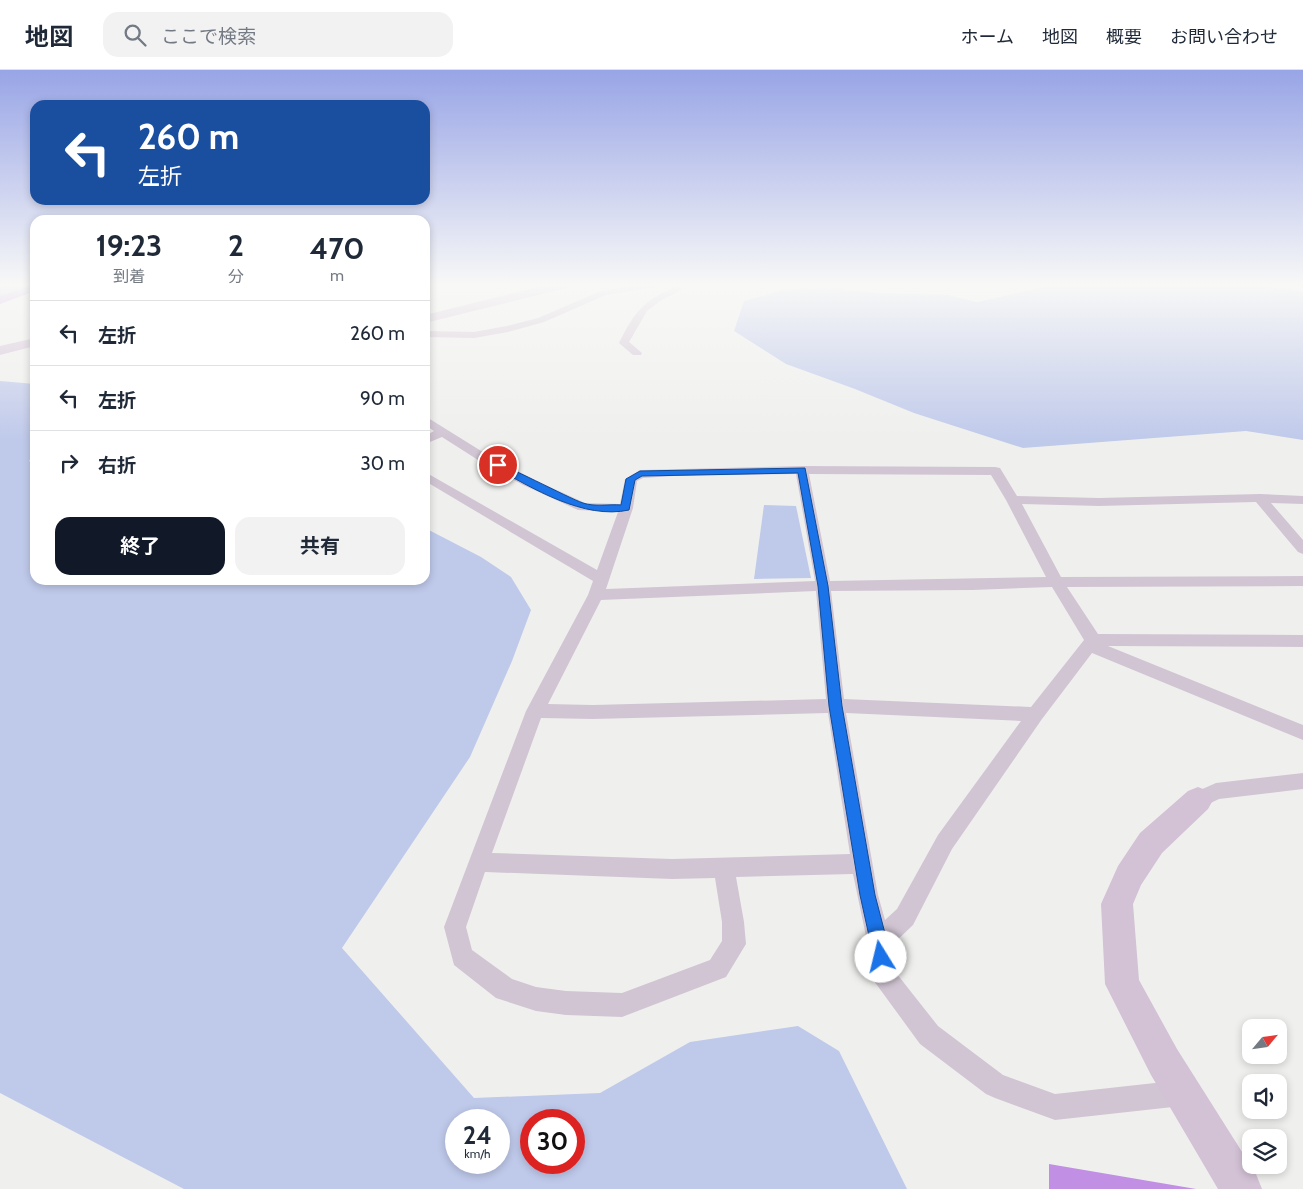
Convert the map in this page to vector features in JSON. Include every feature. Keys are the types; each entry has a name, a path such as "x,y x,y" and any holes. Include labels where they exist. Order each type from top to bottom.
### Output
{"main road":[{"path":"0,350 30,343"},
{"path":"1198,800 1151,843 1130,876 1117,904 1122,984 1182,1093 1241,1189"}],"street":[{"path":"628,336 624,343 637,353"},
{"path":"430,423 528,482 583,507 626,508"},
{"path":"430,438 443,432"},
{"path":"802,470 823,586 836,706 862,864 879,941 882,973 929,1035 996,1085 1055,1107 1182,1093"},
{"path":"724,867 733,922 734,944 718,969 622,1005 566,1003 536,999 505,989 462,957 455,927 478,862 535,711 596,595 626,508 631,479 640,474 802,470 995,472 1013,500 1056,582 1091,643 1303,734"},
{"path":"430,479 602,579"},
{"path":"1013,500 1099,502 1260,498 1303,500"},
{"path":"1260,498 1303,550"},
{"path":"596,595 823,586 973,585 1056,582 1303,581"},
{"path":"1091,643 1303,641"},
{"path":"879,941 905,917 945,842 1036,714 1091,643"},
{"path":"535,711 592,712 836,706 1036,714"},
{"path":"1198,800 1216,791 1303,781"},
{"path":"478,862 672,869 862,864"}],"shaded area":[{"path":"742,336 1303,336 1303,440 1246,431 1023,448 914,413 786,364"},
{"path":"0,381 30,384 30,585 430,585 430,531 481,557 511,577 531,610 512,661 470,757 342,948 474,1098 600,1093 690,1042 798,1026 839,1051 907,1189 184,1189 0,1093"},
{"path":"764,505 796,506 811,578 754,579"},
{"path":"1049,1164 1196,1189 1049,1189"}],"route":[{"path":"498,465 528,482 583,507 626,508 631,479 640,474 802,470 823,586 836,706 868,895 881,957"}]}
